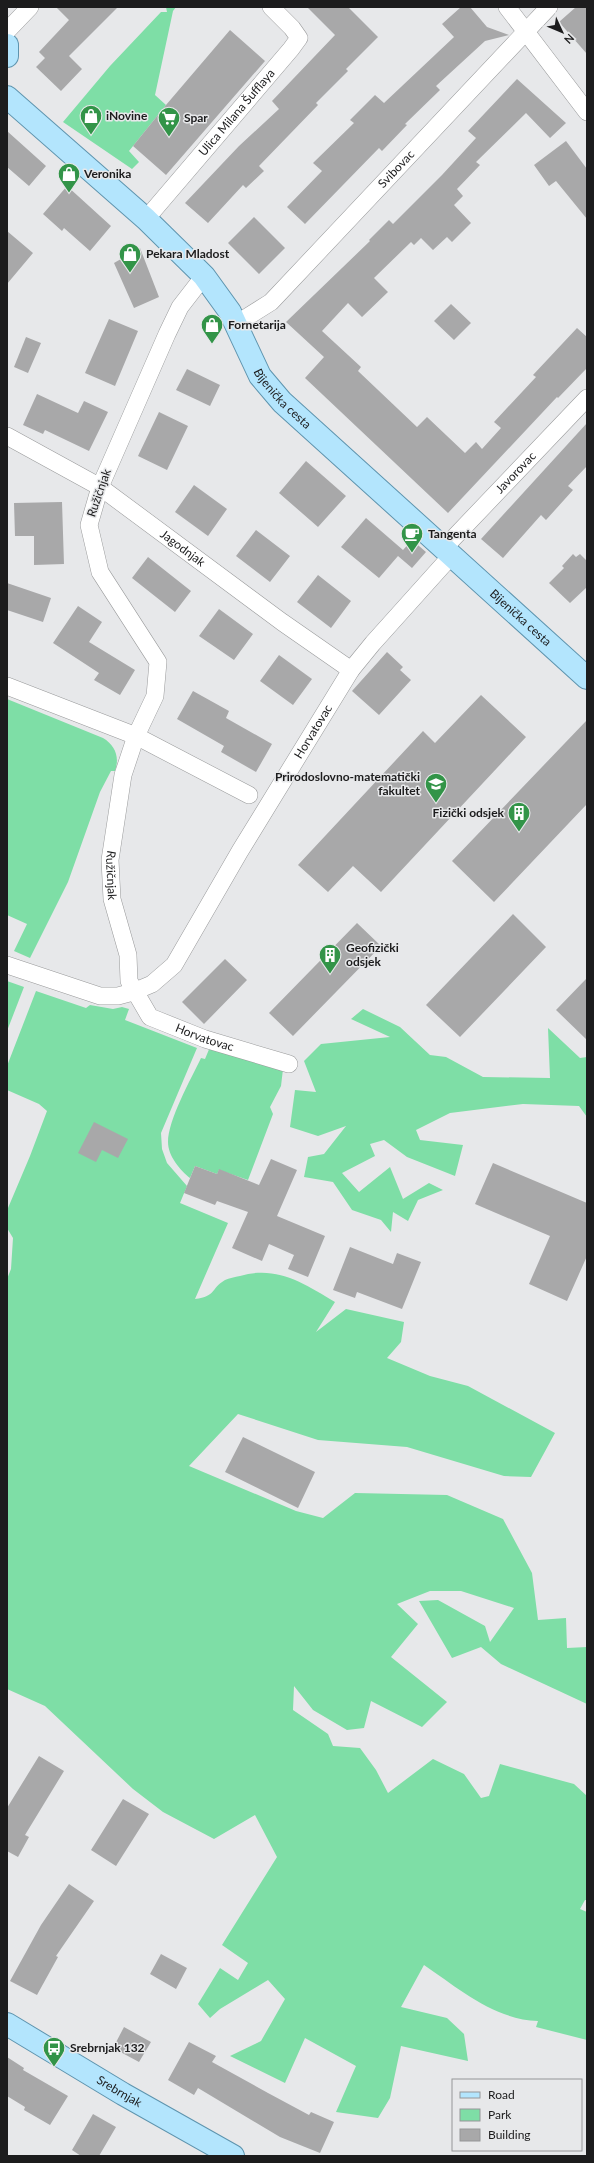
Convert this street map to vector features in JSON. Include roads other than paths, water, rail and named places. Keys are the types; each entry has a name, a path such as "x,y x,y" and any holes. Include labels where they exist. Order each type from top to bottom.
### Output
{"main road":[{"path":"7,45 7,56"},
{"name":"Bijenička cesta","path":"7,97 146,219 204,276 220,296 236,324 256,369 269,389 587,678"},
{"name":"Srebrnjak","path":"7,2024 123,2094 233,2156"}],"street":[{"path":"7,31 30,7"},
{"name":"Ulica Milana Šufflaya","path":"146,219 291,49 298,38 292,28 271,7"},
{"path":"507,7 587,112"},
{"name":"Svibovac","path":"236,324 271,302 549,7"},
{"name":"Ružičnjak","path":"134,992 129,981 128,955 112,899 110,860 123,775 136,736 155,696 158,662 100,572 89,525 100,487 173,321 184,302 204,276"},
{"name":"Javorovac","path":"448,552 587,398"},
{"name":"Jagodnjak","path":"7,436 100,487 282,622 351,670"},
{"name":"Horvatovac","path":"7,965 100,996 118,996 134,992 152,984 166,973 181,956 240,851 351,670 448,552"},
{"path":"7,686 136,736 249,795"},
{"name":"Horvatovac","path":"134,992 150,1017 157,1021 205,1039 289,1064"}],"place":[{"name":"iNovine","path":"91,136"},
{"name":"Spar","path":"169,138"},
{"name":"Veronika","path":"69,194"},
{"name":"Pekara Mladost","path":"130,274"},
{"name":"Fornetarija","path":"212,344"},
{"name":"Tangenta","path":"412,554"},
{"name":"Prirodoslovno-matematički fakultet","path":"436,804"},
{"name":"Fizički odsjek","path":"519,832"},
{"name":"Geofizički odsjek","path":"330,974"},
{"name":"Srebrnjak 132","path":"54,2068"}]}
